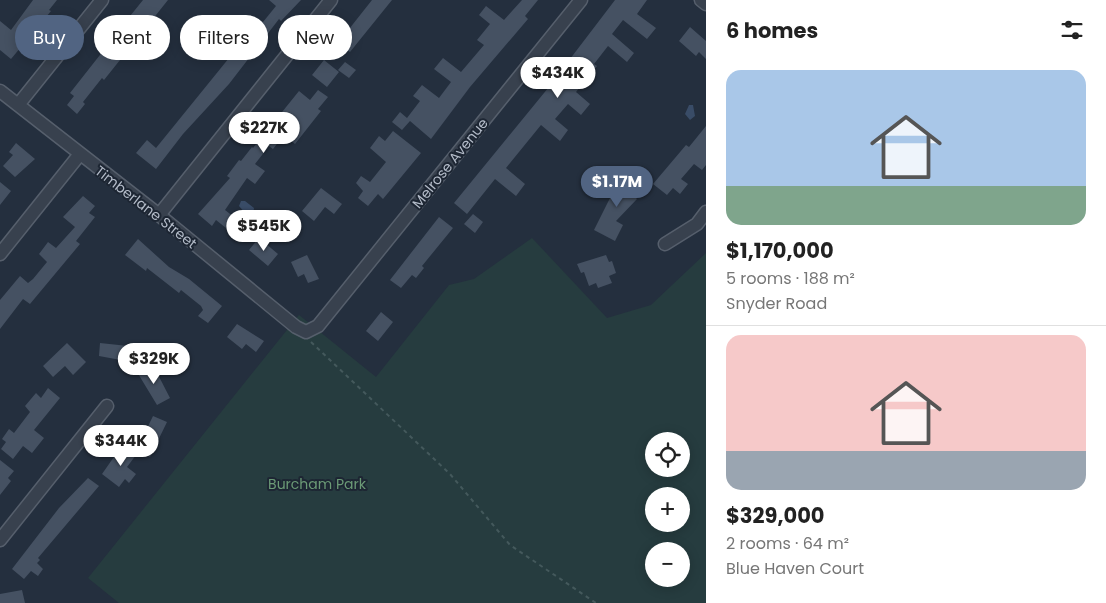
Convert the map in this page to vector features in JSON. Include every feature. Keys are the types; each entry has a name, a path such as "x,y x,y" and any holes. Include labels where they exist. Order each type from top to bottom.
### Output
{"street":[{"path":"18,105 102,0"},
{"path":"159,215 331,0"},
{"name":"Melrose Avenue","path":"306,332 318,326 581,0"},
{"path":"701,0 706,4"},
{"name":"Timberlane Street","path":"0,91 159,215 296,327 306,332"},
{"path":"0,254 80,154"},
{"path":"665,244 697,224 706,212"},
{"path":"0,540 108,406"}],"path":[{"path":"306,332 306,337 450,474 510,545 596,603"}],"green space":[{"name":"Burcham Park","path":"532,238 607,318 651,305 706,253 706,603 119,603 88,578 299,315 376,377 449,285 474,279"}],"water":[{"path":"689,105 693,105 695,116 690,120 685,114"},
{"path":"241,201 245,201 254,208 253,215 247,215 239,206"}],"building":[{"path":"33,0 57,0 49,10 51,11 48,15 22,15"},
{"path":"143,0 168,0 156,15 131,15"},
{"path":"269,0 301,0 287,15 278,15 278,20 268,33 268,16 276,6"},
{"path":"372,0 392,0 352,50 352,25"},
{"path":"522,0 538,0 525,16 528,19 470,87 431,139 410,121 402,130 392,122 400,112 407,118 420,101 413,96 422,85 439,98 451,82 434,69 443,58 461,72 484,45 477,40 490,24 479,15 486,6 504,20"},
{"path":"615,0 647,0 637,14 656,28 647,39 623,20 612,34 634,53 627,62 608,46 594,64 597,66 576,92 590,104 581,115 568,104 555,119 568,130 560,141 541,125 506,168 525,184 516,196 495,179 467,214 454,203 571,60"},
{"path":"0,21 11,30 15,25 15,54 11,59 0,50"},
{"path":"690,27 706,41 706,59 699,52 696,56 679,41"},
{"path":"96,60 120,60 104,80 102,78 83,102 85,104 77,114 67,105 74,96 70,93"},
{"path":"227,60 247,60 229,84 183,134 156,169 136,153 147,140 156,148"},
{"path":"324,60 339,72 327,87 312,75"},
{"path":"345,62 356,70 349,78 338,70"},
{"path":"318,90 328,97 318,109 321,111 295,144 284,135 273,149 269,146 255,164 265,171 255,184 247,178 225,210 234,217 226,228 216,220 212,226 198,214 230,178 227,176 239,160 241,161 253,148 299,91 310,100"},
{"path":"706,126 706,165 702,170 694,164 681,179 688,184 680,194 673,188 667,195 653,184 686,145 689,147"},
{"path":"393,131 421,153 383,199 378,194 368,206 358,198 363,191 356,183 361,176 370,182 386,162 370,148 379,136 385,141"},
{"path":"16,143 35,159 15,177 3,166 13,155 9,152"},
{"path":"625,174 640,188 633,195 637,199 616,221 623,225 615,241 594,230 612,194 610,192"},
{"path":"0,182 11,191 0,205"},
{"path":"321,188 342,204 334,214 325,207 314,221 302,211"},
{"path":"83,196 95,206 89,213 95,217 76,241 80,244 30,304 23,299 0,329 0,300 20,276 28,283 33,279 47,262 39,254 48,242 56,248 75,227 63,217"},
{"path":"473,214 483,222 475,233 464,224"},
{"path":"439,217 453,228 422,266 424,268 416,278 412,275 401,288 390,280"},
{"path":"259,238 278,254 268,266 249,250"},
{"path":"138,239 169,267 189,279 222,306 208,323 198,316 203,310 201,306 181,290 179,293 147,268 146,271 125,255"},
{"path":"307,255 319,279 308,283 304,274 298,277 291,262"},
{"path":"606,255 609,262 612,261 616,273 609,276 612,283 598,288 596,283 589,286 584,272 581,273 577,264"},
{"path":"381,312 393,322 378,341 366,331"},
{"path":"237,324 264,341 256,352 246,344 242,349 227,337"},
{"path":"67,343 86,362 73,375 65,366 53,377 43,366"},
{"path":"100,343 128,346 126,361 99,356"},
{"path":"153,365 170,398 157,405 137,372"},
{"path":"48,388 60,398 34,430 44,438 32,453 23,446 13,459 1,449 6,442 2,439 9,429 14,433 30,412 25,406 36,393 41,398"},
{"path":"153,416 167,422 150,457 138,447"},
{"path":"123,444 136,455 127,467 136,474 129,483 125,479 119,487 102,474"},
{"path":"0,460 14,471 8,478 11,481 0,495"},
{"path":"88,478 99,486 38,558 40,560 37,563 43,569 38,576 31,571 24,579 12,569 59,508"},
{"path":"22,590 25,603 0,603 0,594"}]}
